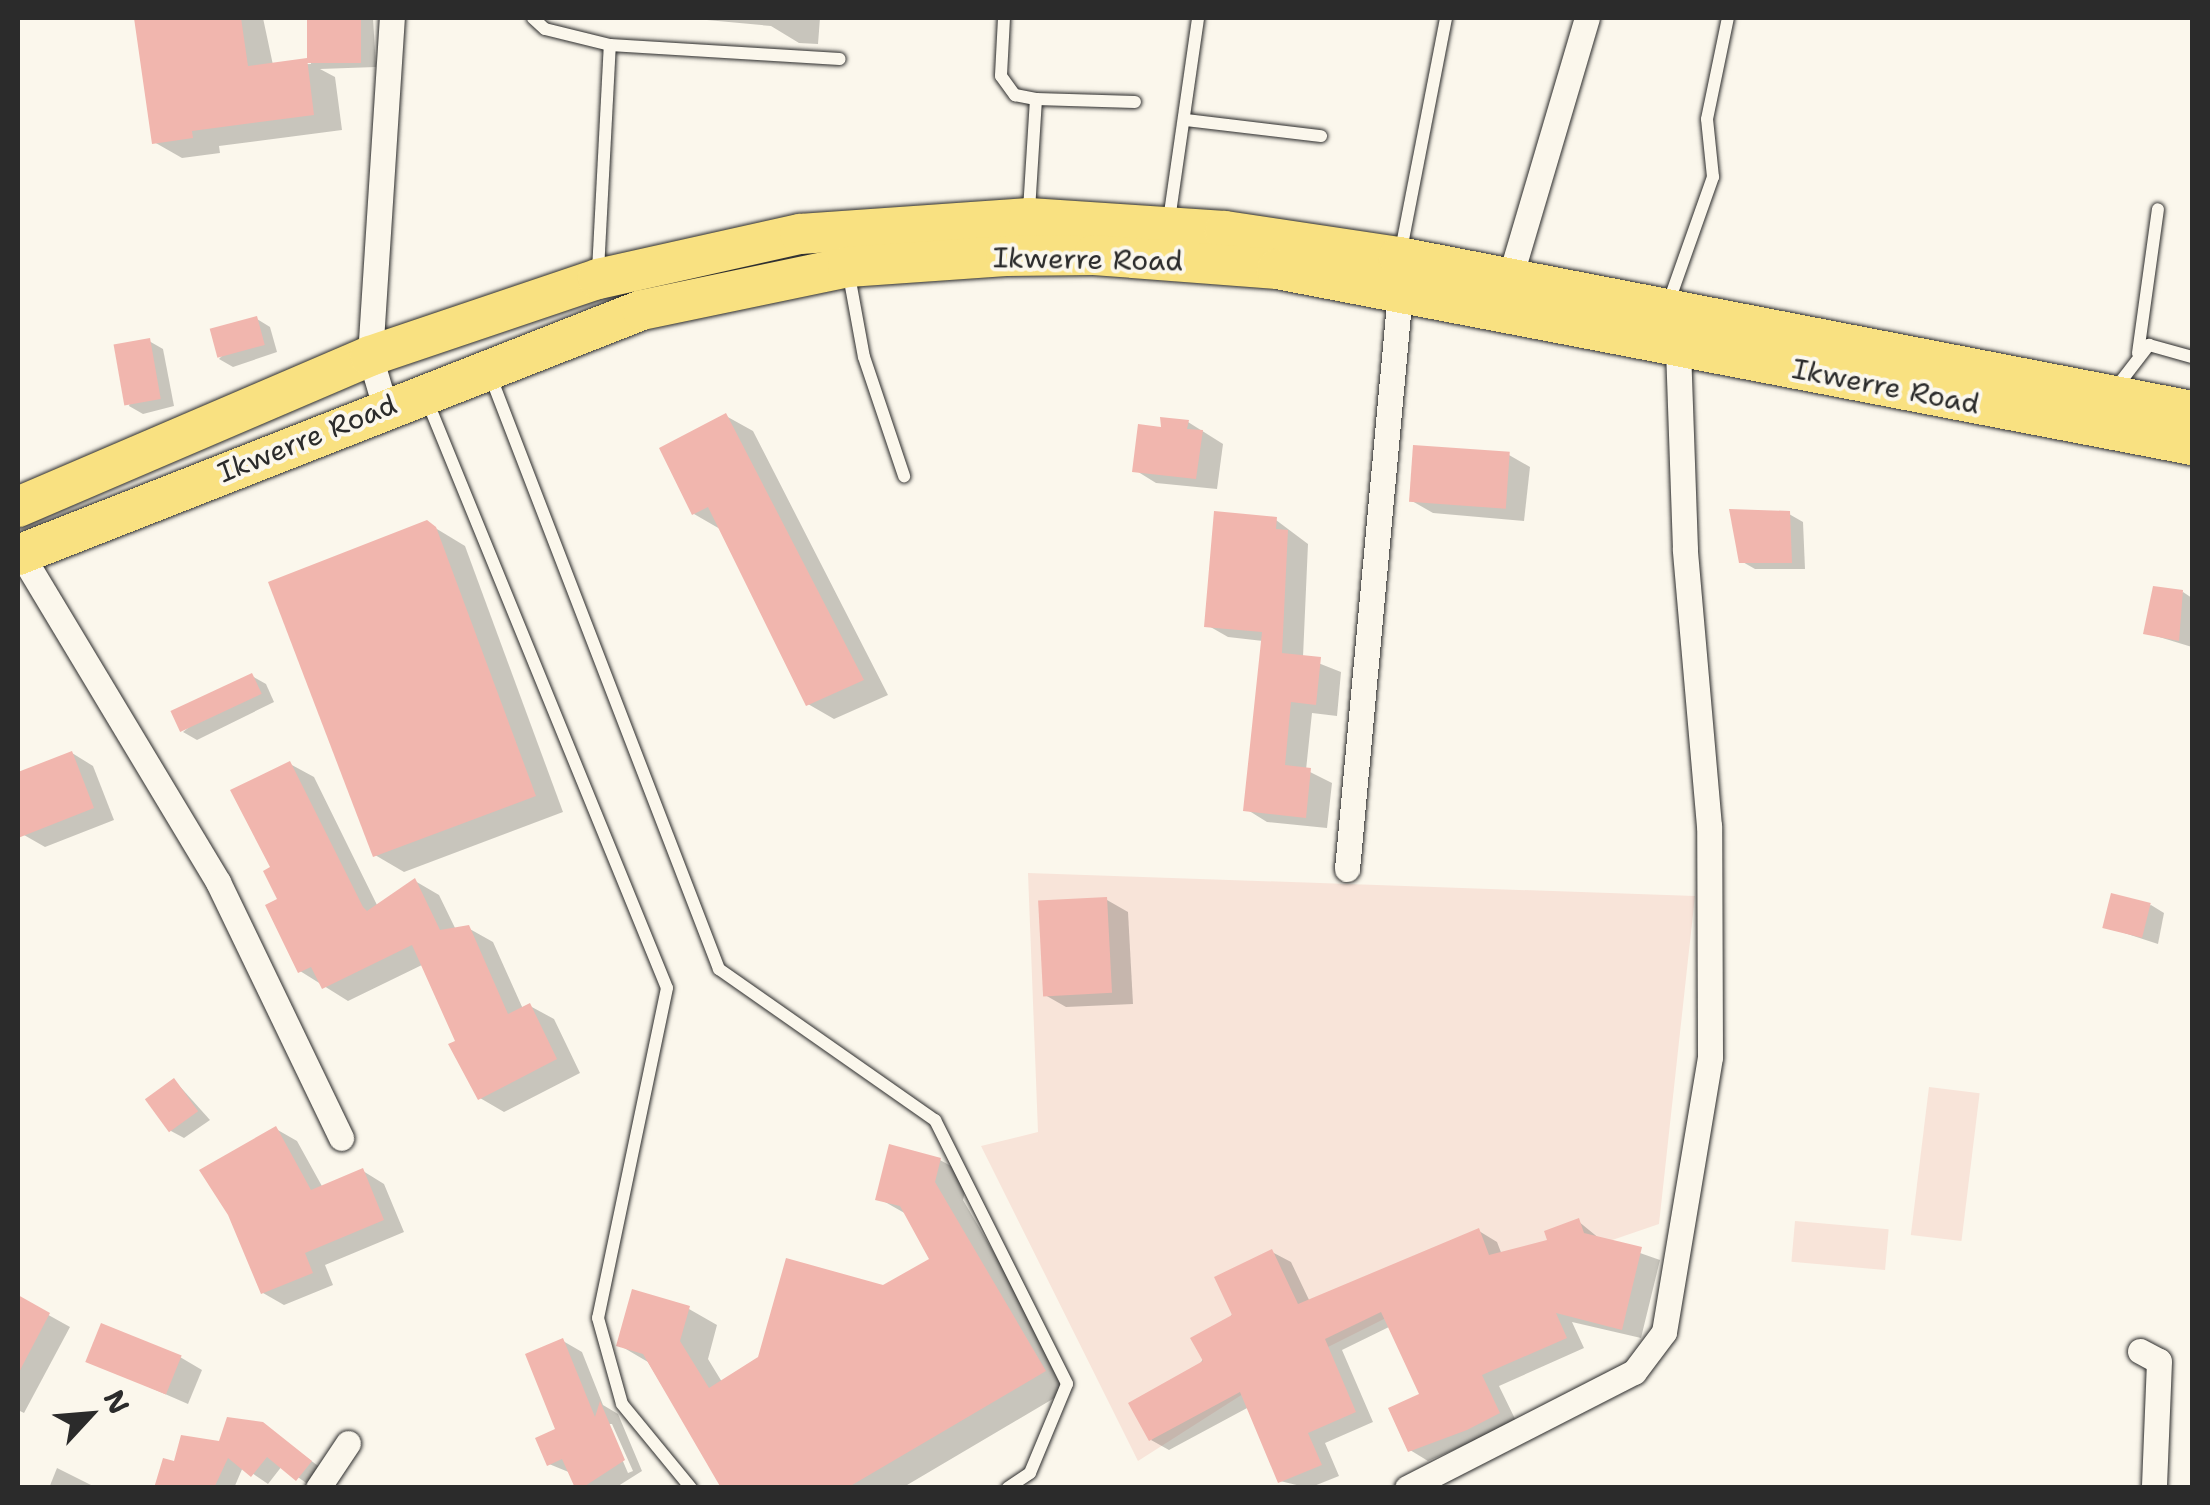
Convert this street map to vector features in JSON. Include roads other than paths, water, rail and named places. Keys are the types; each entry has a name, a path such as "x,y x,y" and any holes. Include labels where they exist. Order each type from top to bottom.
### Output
{"main road":[{"path":"18,507 370,356 598,279 800,234 1029,218 1168,228 1400,274 1509,280 1672,328 2192,412"},
{"name":"Ikwerre Road","path":"19,554 424,391 642,310 848,268 1094,255 1400,274 1672,328 2192,445"}],"street":[{"path":"385,407 370,356 392,18"},
{"path":"1509,280 1587,18"},
{"path":"1347,868 1400,274"},
{"path":"1407,1488 1634,1372 1664,1332 1710,1056 1709,826 1685,549 1672,328"},
{"path":"19,554 218,882 341,1138"},
{"path":"2140,1351 2159,1361 2154,1488"},
{"path":"318,1488 348,1443"}],"lane":[{"path":"532,18 545,29 610,44 840,59"},
{"path":"1004,18 1001,76 1015,95 1134,102"},
{"path":"1168,228 1198,18"},
{"path":"1400,274 1446,18"},
{"path":"1672,328 1713,177 1706,119 1728,18"},
{"path":"598,279 610,44"},
{"path":"1029,218 1036,98"},
{"path":"1186,120 1321,136"},
{"path":"2138,353 2158,209"},
{"path":"848,268 864,358 904,476"},
{"path":"2111,396 2138,353 2149,345 2192,357"},
{"path":"488,368 719,969 935,1120 1067,1384 1030,1472 1008,1488"},
{"path":"424,391 667,988 598,1318 622,1404 690,1488"}]}
